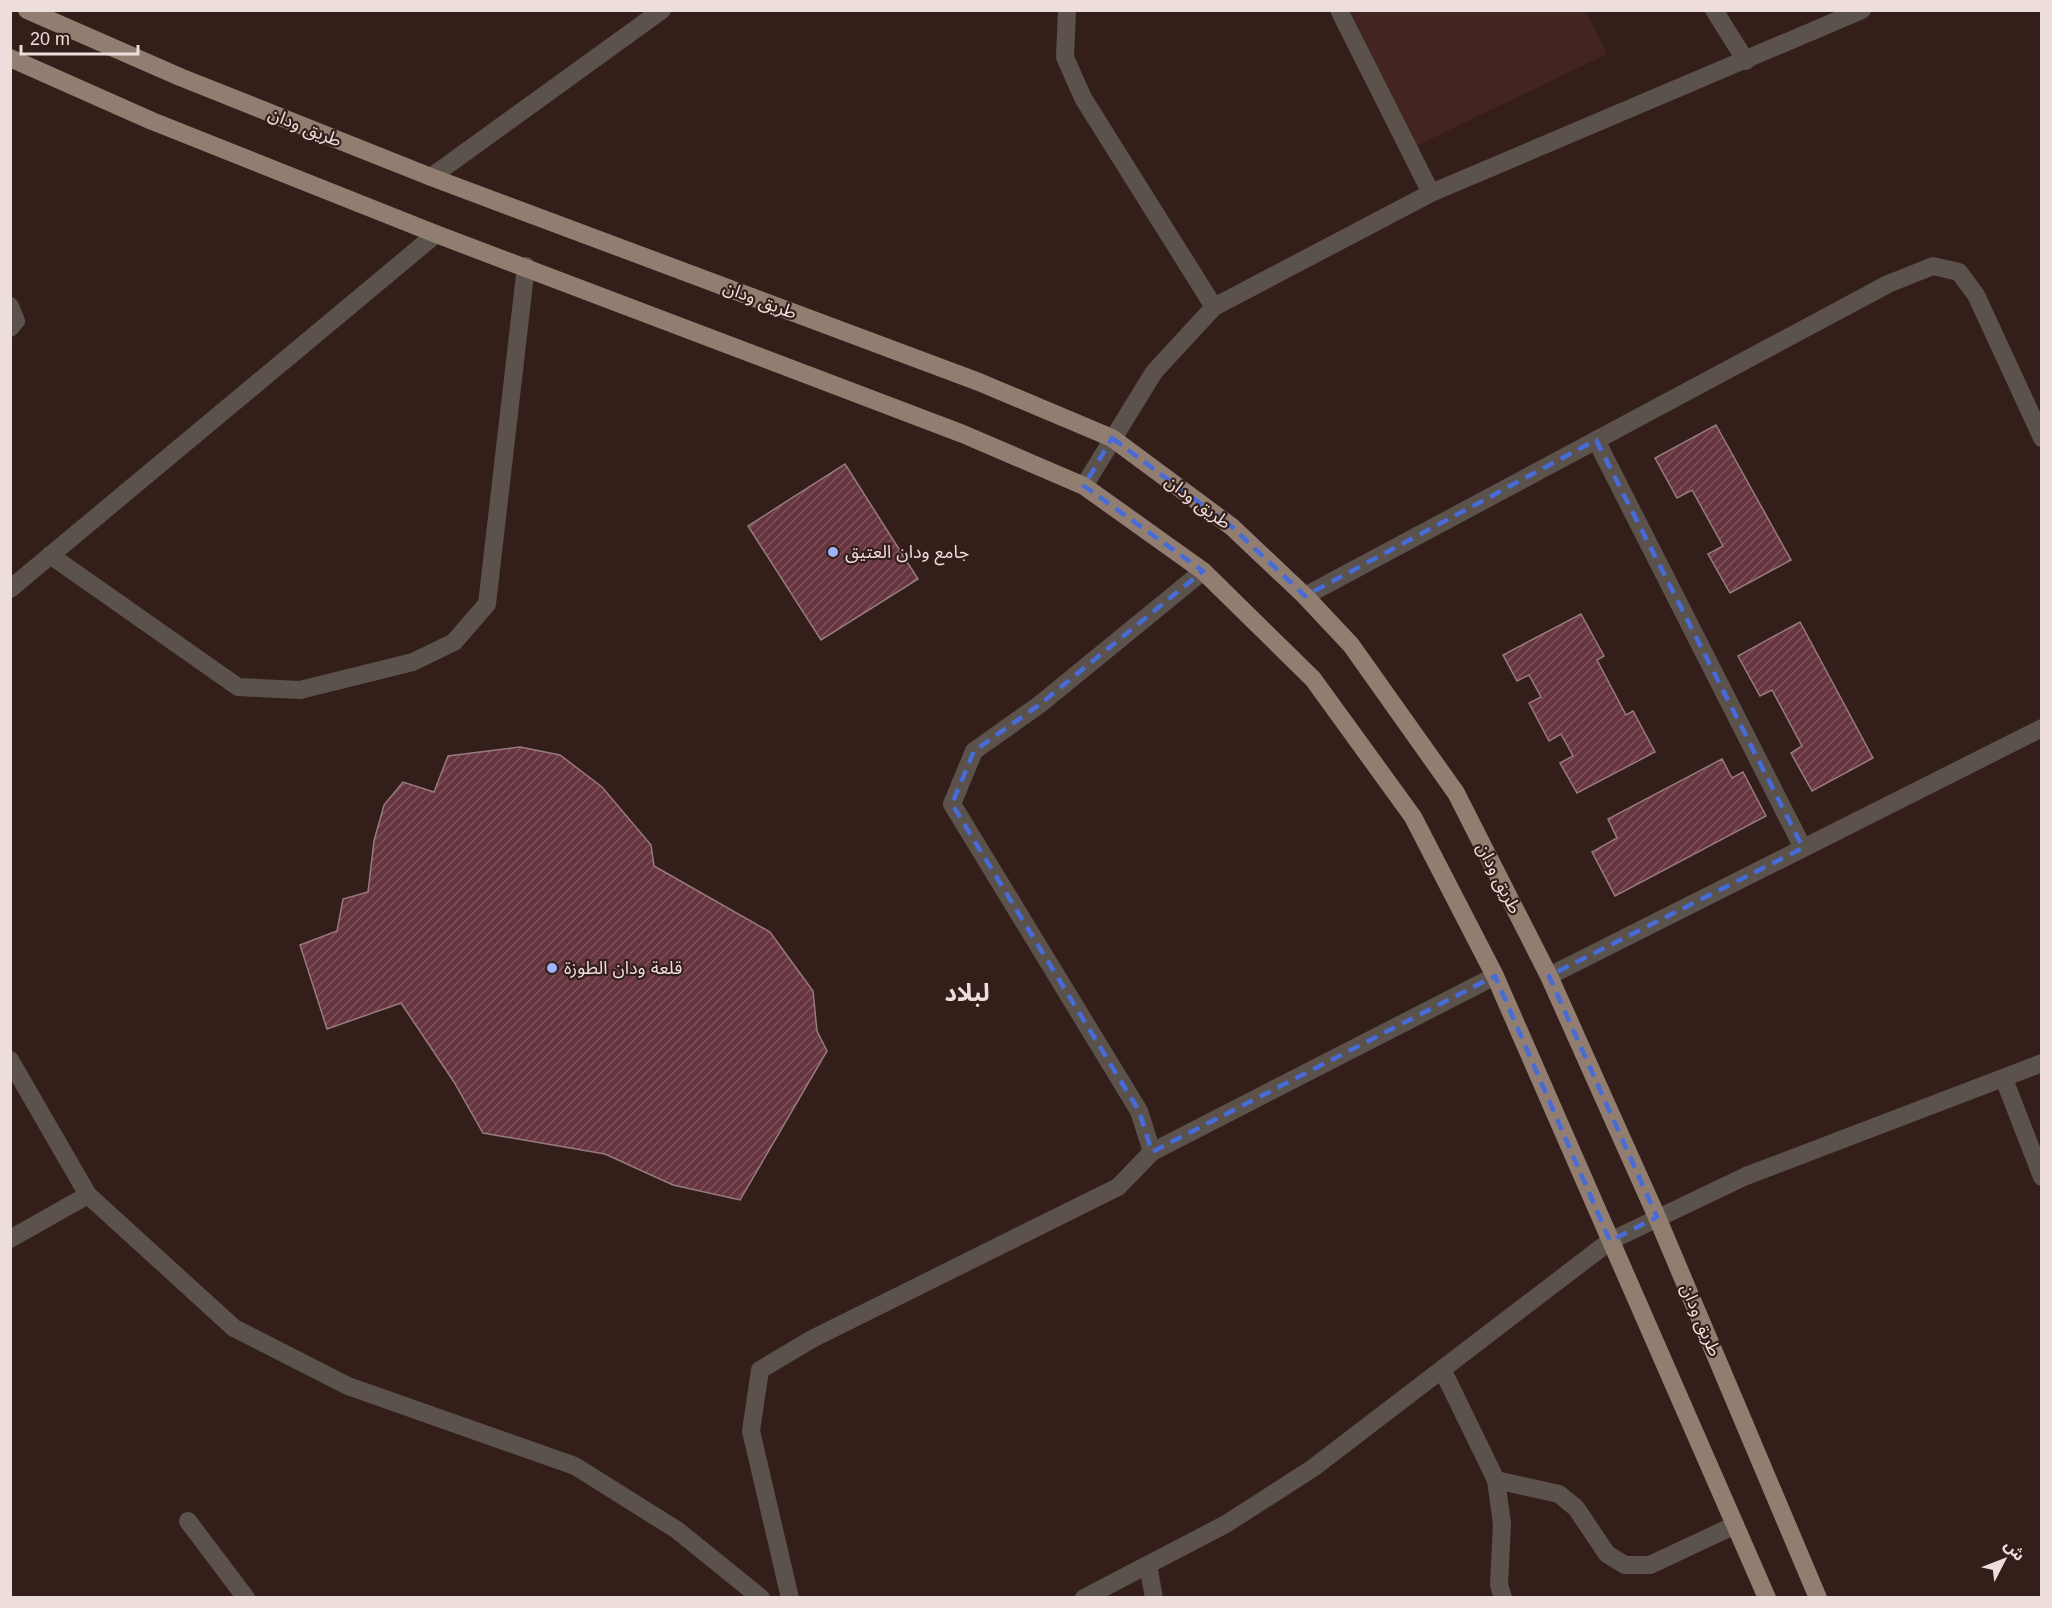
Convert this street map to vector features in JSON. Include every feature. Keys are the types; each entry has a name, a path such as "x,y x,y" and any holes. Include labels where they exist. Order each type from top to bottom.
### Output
{"main road":[{"name":"طريق ودان","path":"27,10 180,77 431,177 979,382 1112,438 1232,527 1305,596 1351,645 1456,793 1549,976 1657,1217 1818,1598"},
{"path":"10,58 152,121 436,234 526,266 963,434 1084,486 1203,571 1313,679 1413,817 1495,976 1767,1598"}],"street":[{"path":"431,177 662,10"},
{"path":"1067,10 1065,57 1083,98 1214,308"},
{"path":"1339,10 1431,193"},
{"path":"1714,10 1746,62"},
{"path":"1084,486 1154,372 1214,308 1431,193 1746,62 1862,10"},
{"path":"10,588 436,234"},
{"path":"50,555 238,687 300,690 413,662 454,642 487,604 526,266"},
{"path":"1305,596 1888,284 1933,266 1959,272 1976,295 2042,438"},
{"path":"10,306 16,321 10,328"},
{"path":"1596,440 1803,848"},
{"path":"1152,1152 1139,1111 952,804 974,751 1039,705 1203,571"},
{"path":"1549,976 2042,728"},
{"path":"790,1598 751,1431 760,1370 812,1340 1118,1187 1152,1152 1495,976"},
{"path":"10,1060 88,1195 234,1328 348,1386 575,1466 677,1530 761,1598"},
{"path":"1084,1598 1226,1524 1312,1468 1610,1241 1746,1176 2042,1064"},
{"path":"2004,1079 2042,1177"},
{"path":"10,1239 88,1195"},
{"path":"1442,1369 1496,1480 1502,1524 1499,1585 1503,1598"},
{"path":"1496,1480 1558,1494 1576,1508 1607,1554 1625,1565 1650,1565 1735,1525"},
{"path":"188,1521 246,1598"},
{"path":"1148,1565 1154,1598"}],"highlighted area":[{"path":"1112,438 1232,527 1305,596 1596,440 1803,848 1549,976 1657,1217 1610,1241 1495,976 1152,1152 1139,1111 952,804 974,751 1039,705 1203,571 1084,486"}],"shaded area":[{"path":"1351,11 1586,11 1607,54 1416,146"}],"building":[{"path":"1716,425 1791,560 1730,593 1708,554 1723,546 1692,490 1677,498 1655,458"},
{"name":"جامع ودان العتيق","path":"845,464 918,579 821,640 748,526"},
{"path":"1581,614 1604,656 1597,660 1626,715 1633,711 1655,752 1577,793 1560,763 1573,756 1561,734 1549,741 1529,703 1541,697 1529,675 1517,681 1503,655"},
{"path":"1800,622 1873,758 1812,791 1791,753 1802,746 1772,690 1760,696 1738,656"},
{"name":"قلعة ودان الطوزة","path":"520,747 560,755 602,787 651,845 654,866 770,932 813,991 817,1031 827,1051 740,1200 673,1185 605,1154 483,1133 454,1082 401,1003 327,1029 300,945 337,931 343,899 368,892 374,841 384,805 403,782 434,792 448,756"},
{"path":"1722,759 1732,778 1743,772 1766,816 1615,896 1592,852 1617,838 1608,819"}],"place":[{"name":"جامع ودان العتيق","path":"833,552"},
{"name":"قلعة ودان الطوزة","path":"552,968"}],"district":[{"name":"لبلاد","path":"967,993"}]}
